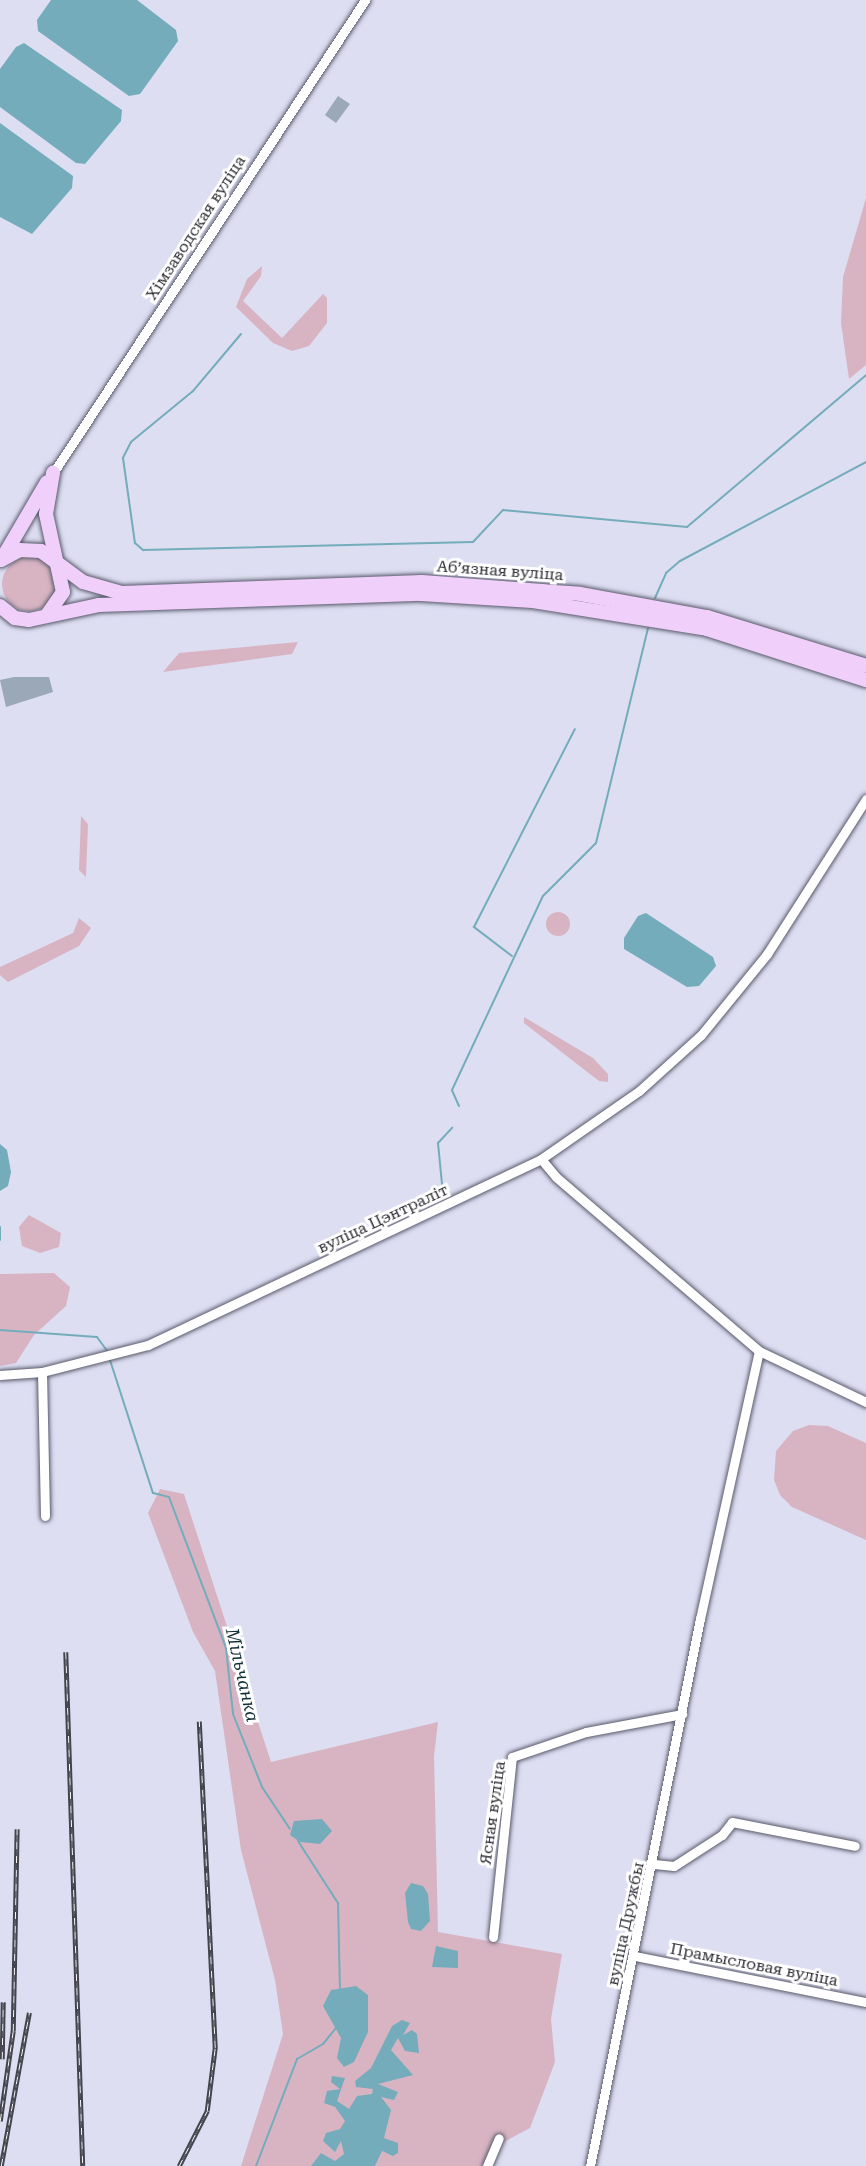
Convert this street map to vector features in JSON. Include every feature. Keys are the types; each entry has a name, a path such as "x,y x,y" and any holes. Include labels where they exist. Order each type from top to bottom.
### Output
{"main road":[{"path":"1,561 53,473"},
{"path":"46,615 63,592 46,514 53,473"},
{"path":"1,561 30,549 99,590 126,599"},
{"name":"Абʼязная вуліца","path":"126,599 422,582 518,587 707,617 866,666"},
{"name":"Абʼязная вуліца","path":"126,599 421,594 574,605 734,636 866,681"},
{"path":"1,609 29,620 126,599"}],"street":[{"name":"Хімзаводская вуліца","path":"53,473 365,0"},
{"name":"вуліца Цэнтраліт","path":"0,1375 42,1372 148,1345 541,1159 665,1069 732,1000 866,799"},
{"path":"541,1159 556,1177 759,1351 866,1402"},
{"name":"вуліца Дружбы","path":"590,2166 654,1864 687,1687 759,1351"},
{"path":"42,1372 45,1516"},
{"name":"Ясная вуліца","path":"493,1937 512,1757 585,1732 682,1714"},
{"path":"654,1864 674,1866 722,1835 732,1822 855,1846"},
{"name":"Прамысловая вуліца","path":"635,1956 866,2002"},
{"path":"488,2166 499,2138"}],"shaded area":[{"path":"866,198 866,365 849,379 841,323 843,277"},
{"path":"262,266 261,276 243,301 282,338 323,294 327,298 327,323 309,346 292,351 273,343 236,307 247,279"},
{"path":"24,557 34,557 44,561 52,569 56,584 52,599 44,607 34,611 24,611 14,607 6,599 2,589 2,579 6,569 14,561"},
{"path":"298,642 292,654 163,672 179,653"},
{"path":"81,816 88,824 86,877 79,870"},
{"path":"558,912 567,915 570,924 567,933 558,936 549,933 546,924 549,915"},
{"path":"79,918 91,928 79,946 8,982 0,975 0,967 73,933"},
{"path":"524,1017 593,1058 608,1074 608,1082 599,1081 524,1023"},
{"path":"29,1215 61,1233 59,1247 40,1253 22,1246 19,1227"},
{"path":"54,1273 70,1287 66,1306 34,1335 16,1363 0,1366 0,1274"},
{"path":"809,1425 828,1426 866,1443 866,1540 792,1507 780,1495 774,1480 776,1451 793,1431"},
{"path":"160,1489 184,1494 271,1762 438,1722 434,1756 438,1932 562,1954 551,2019 555,2062 530,2128 504,2142 492,2166 241,2166 283,2034 275,1980 241,1850 215,1671 193,1632 148,1513"}],"water":[{"path":"51,0 137,0 176,30 178,41 140,94 129,96 38,31 37,20"},
{"path":"24,43 122,110 121,121 85,164 76,163 0,107 0,69 16,47"},
{"path":"0,123 73,176 72,188 32,234 0,217"},
{"path":"646,913 713,957 716,966 699,986 687,987 624,949 624,938 638,916"},
{"path":"0,1144 7,1150 11,1172 8,1186 0,1191"},
{"path":"322,1819 332,1831 320,1844 300,1842 290,1835 294,1821"},
{"path":"411,1883 423,1886 428,1894 430,1921 421,1931 411,1929 408,1922 405,1893"},
{"path":"436,1946 458,1951 458,1968 432,1967"},
{"path":"356,1986 368,1995 368,2032 354,2062 344,2067 337,2058 341,2038 323,2006 331,1990"},
{"path":"402,2020 410,2023 403,2035 412,2030 417,2034 419,2053 405,2051 398,2038 391,2050 413,2075 378,2084 398,2092 394,2100 381,2097 391,2110 384,2138 398,2143 398,2153 393,2156 382,2151 375,2166 311,2166 321,2153 335,2161 344,2154 341,2141 335,2152 323,2141 326,2133 340,2129 345,2121 335,2107 324,2103 327,2091 340,2089 331,2082 332,2076 345,2078 337,2101 349,2109 357,2096 372,2094 373,2089 356,2087 355,2081 371,2068 392,2026"}],"building":[{"path":"338,96 350,104 336,123 325,115"},
{"path":"14,677 49,677 53,692 6,707 0,680"}],"waterway":[{"path":"241,334 193,391 131,442 123,458 135,543 143,550 473,542 503,510 687,527 866,375"},
{"path":"655,598 666,573 680,561 866,462"},
{"path":"459,1106 452,1090 543,896 596,843 648,628"},
{"path":"512,956 474,927 575,729"},
{"path":"442,1184 438,1143 452,1128"},
{"path":"0,1227 0,1240"},
{"name":"Мільчанка","path":"0,1330 97,1337 107,1351"},
{"name":"Мільчанка","path":"109,1357 153,1493 169,1497 226,1648 233,1714 262,1787 290,1829"},
{"name":"Мільчанка","path":"298,1841 338,1903 340,1988"},
{"name":"Мільчанка","path":"256,2166 297,2059 323,2044 336,2028"}],"railway":[{"path":"66,1652 83,2166"},
{"path":"179,2166 207,2111 215,2048 199,1721"},
{"path":"0,2121 13,2031 17,1829"},
{"path":"2,2059 3,2002"},
{"path":"1,2166 29,2013"}]}
